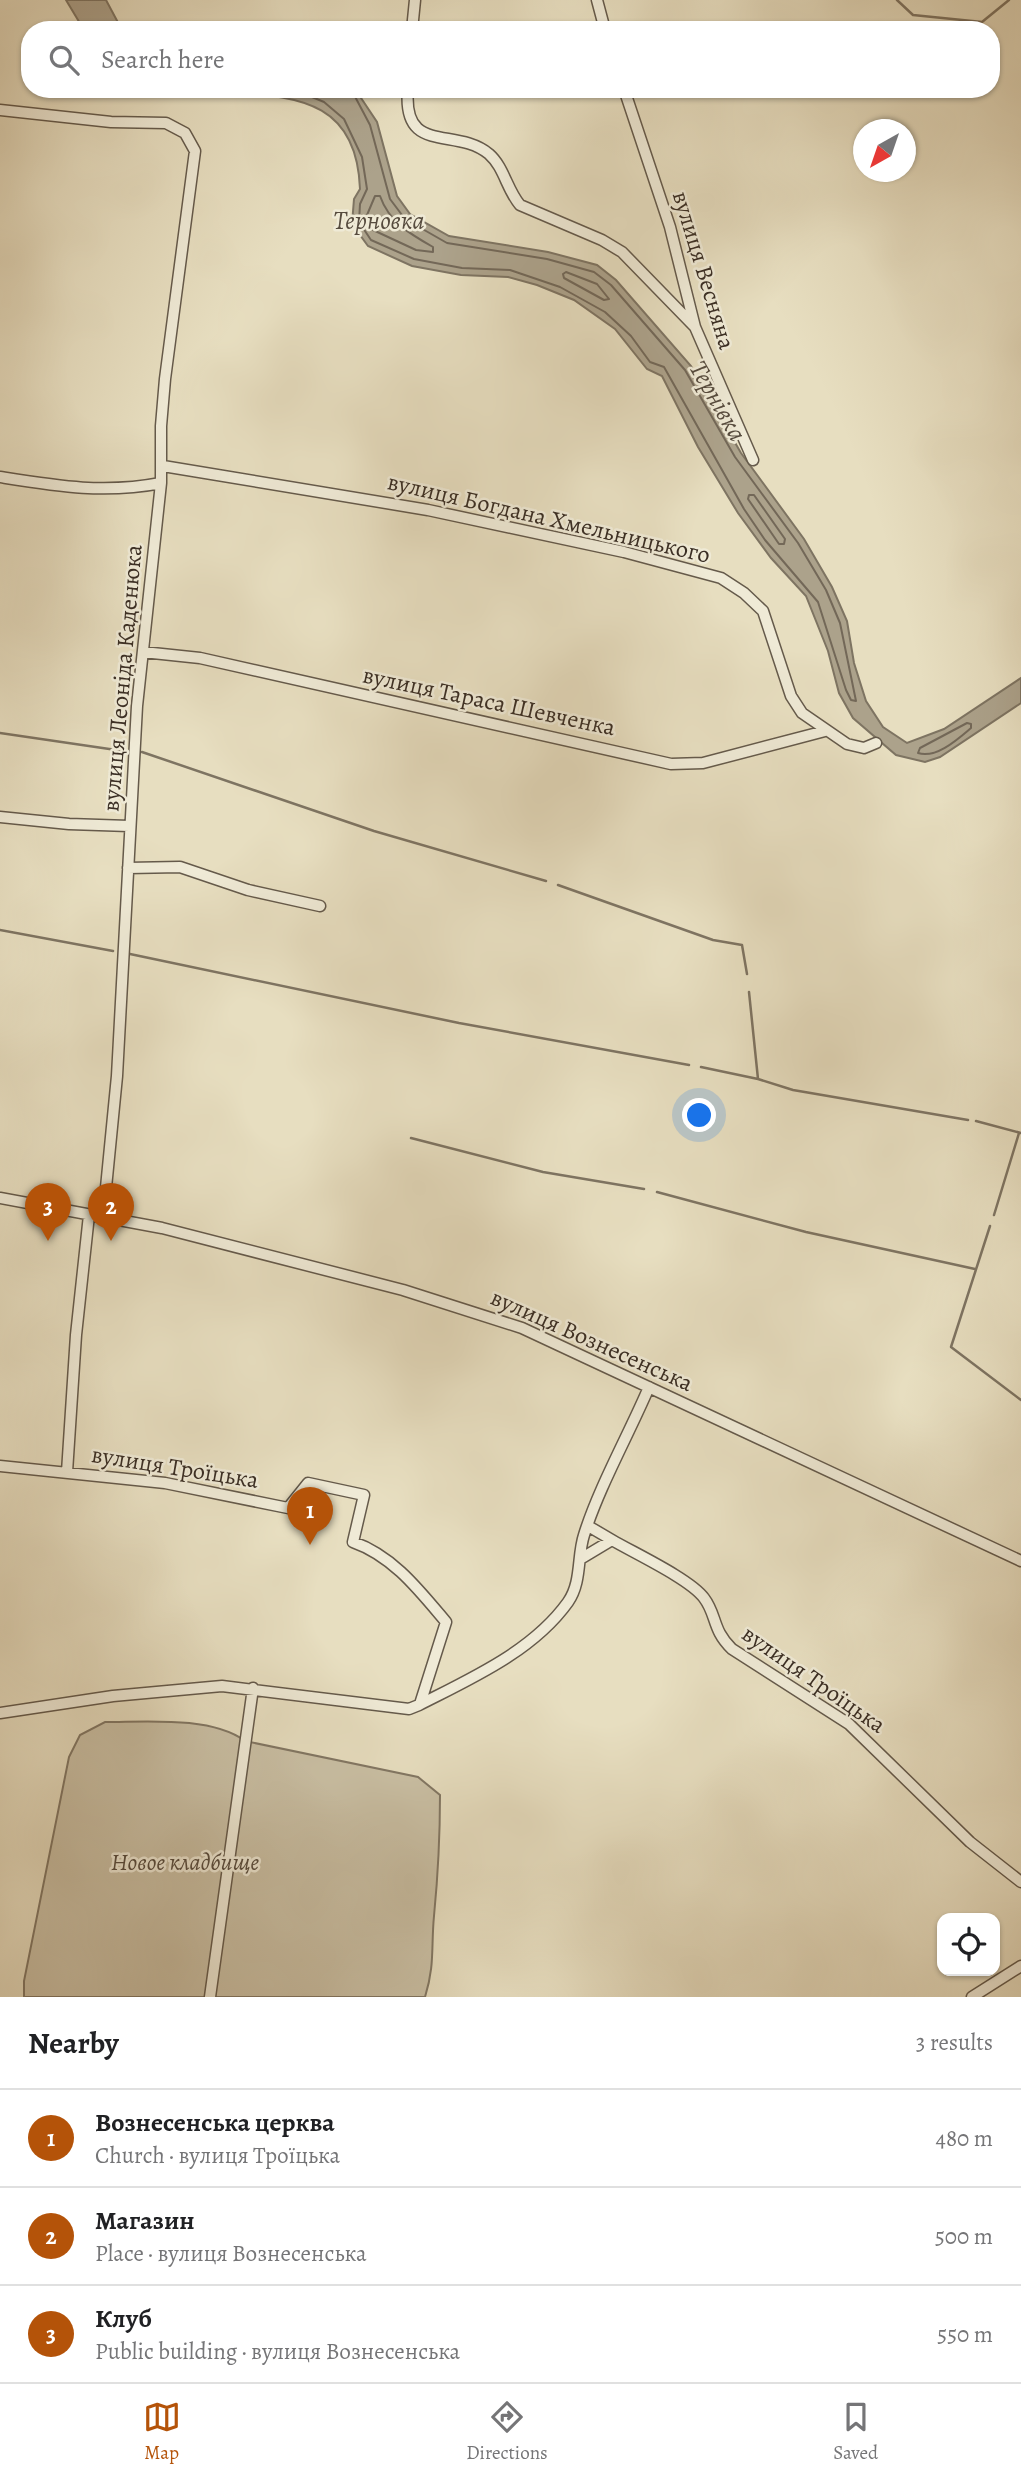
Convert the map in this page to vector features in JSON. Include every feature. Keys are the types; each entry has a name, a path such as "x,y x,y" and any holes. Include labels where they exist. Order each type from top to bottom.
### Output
{"street":[{"path":"413,21 415,0"},
{"path":"597,0 603,21"},
{"path":"407,98 409,120 423,133 477,146 488,153 496,161 510,194 530,211 602,240 622,252 695,327"},
{"name":"вулиця Весняна","path":"627,98 670,227 695,327 753,460"},
{"name":"вулиця Леоніда Каденюка","path":"0,110 111,122 166,123 185,133 193,144 194,159 161,426 162,483 143,652 129,826 117,1076 103,1218"},
{"name":"вулиця Богдана Хмельницького","path":"163,466 215,472 428,510 624,552 721,578 763,611 791,696 802,713 825,731 853,746 864,748 876,743"},
{"path":"0,477 81,490 138,488 162,483"},
{"name":"вулиця Тараса Шевченка","path":"143,652 200,658 671,764 703,764 825,731"},
{"path":"0,817 69,824 129,826"},
{"path":"128,868 180,867 248,890 320,906"},
{"name":"вулиця Вознесенська","path":"0,1198 162,1228 403,1290 483,1314 522,1328 1021,1561"},
{"path":"68,1472 76,1335 89,1215"},
{"path":"0,1713 113,1696 210,1687 253,1688 409,1709 419,1705 506,1658 537,1634 572,1597 582,1558 583,1536 649,1387"},
{"name":"вулиця Троїцька","path":"0,1466 51,1473 68,1472 228,1494 288,1507 308,1483 364,1495 353,1542 368,1548 394,1566 446,1622 419,1705"},
{"name":"вулиця Троїцька","path":"588,1526 696,1590 708,1605 718,1635 732,1649 849,1724 971,1842 1021,1882"},
{"path":"582,1558 612,1540"},
{"path":"210,1997 253,1688"},
{"path":"972,1997 1021,1966"}],"green space":[{"name":"Новое кладбище","path":"158,1721 215,1727 245,1741 418,1777 440,1795 431,1965 425,1997 24,1997 24,1981 69,1757 80,1735 105,1722"}],"water":[{"path":"66,0 106,0 117,21 79,21"},
{"name":"Терновка","path":"286,98 361,98 377,122 397,196 410,214 449,236 548,252 597,265 616,280 691,366 741,453 804,539 832,587 847,621 854,663 866,701 883,727 907,743 944,729 1021,678 1021,703 940,757 925,762 896,755 853,718 839,693 828,651 806,596 771,558 738,513 698,447 662,376 647,369 615,329 574,300 508,277 461,275 412,266 368,246 352,224 354,199 360,189 357,161 349,139 337,123 322,111"}],"waterway":[{"path":"897,0 913,15 972,21"},
{"path":"983,21 1009,0"},
{"path":"0,733 123,751"},
{"path":"142,752 374,831 546,881"},
{"path":"558,885 713,940 742,945 747,974"},
{"path":"0,930 113,951"},
{"path":"130,954 459,1023 689,1065"},
{"path":"749,992 758,1079"},
{"path":"701,1067 758,1079 793,1090 968,1120"},
{"path":"976,1121 1021,1133"},
{"path":"994,1215 1019,1133"},
{"path":"411,1138 543,1172 644,1189"},
{"path":"657,1192 806,1232 975,1269"},
{"path":"990,1226 951,1347 1021,1400"}],"place":[{"name":"Клуб","path":"48,1241"},
{"name":"Магазин","path":"111,1241"},
{"name":"Вознесенська церква","path":"310,1545"}],"water label":[{"name":"Тернівка","path":"718,401"}]}
